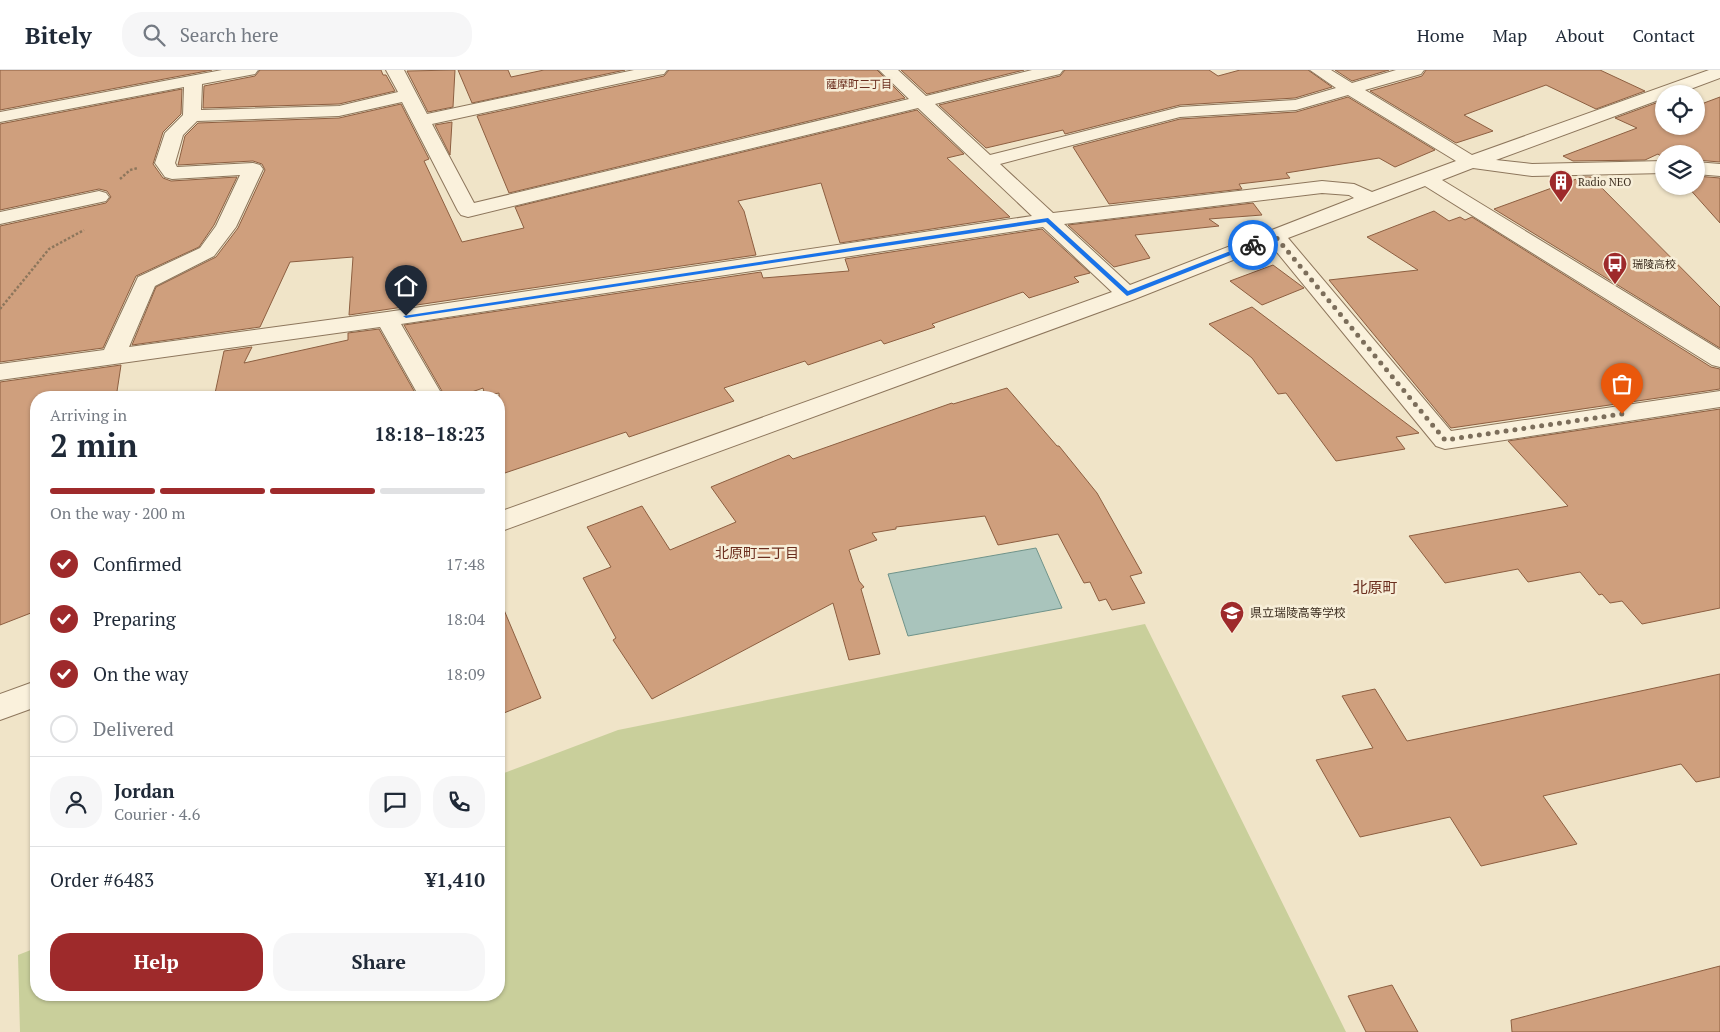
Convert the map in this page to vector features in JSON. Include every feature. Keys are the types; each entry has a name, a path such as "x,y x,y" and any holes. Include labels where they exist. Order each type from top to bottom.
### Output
{"street":[{"path":"0,117 249,70"},
{"path":"395,70 468,211 1054,70"},
{"path":"421,121 658,70"},
{"path":"888,70 1127,294"},
{"path":"1318,70 1470,162 1532,170 1655,167"},
{"path":"987,162 1180,112 1296,105 1416,70"},
{"path":"505,517 1127,294 1370,199 1720,72"},
{"path":"192,116 193,80"},
{"path":"112,356 146,282 207,252 226,227 253,169 172,173 165,163 174,134 192,116 339,111 408,95"},
{"path":"1705,169 1720,170"},
{"path":"1426,179 1720,360"},
{"path":"0,372 387,319 1048,220 1322,187 1354,190 1370,199"},
{"path":"0,218 99,197"},
{"path":"1275,236 1445,440 1720,398"},
{"path":"387,319 428,391"},
{"path":"0,707 30,696"}],"path":[{"path":"0,309 49,249 75,236 94,222 99,197 130,170 165,163"}],"green space":[{"path":"1145,624 1346,1032 20,1032 18,955 30,950 30,1001 505,1001 505,773 618,730"}],"water":[{"path":"1036,548 1062,608 908,636 888,574"}],"building":[{"path":"0,70 212,70 0,110"},
{"path":"260,70 381,70 395,91 339,104 203,108 204,86 255,76"},
{"path":"455,70 453,107 428,112 407,71"},
{"path":"458,70 508,70 511,77 544,70 625,70 472,103"},
{"path":"669,70 877,70 905,98 509,193 477,116 664,76"},
{"path":"901,70 1024,70 927,94"},
{"path":"1065,70 1209,70 1218,76 1240,70 1308,70 1332,87 1295,98 1180,105 1065,134 1063,130 986,148 939,105 1060,76"},
{"path":"1335,70 1389,70 1352,81"},
{"path":"1426,70 1600,70 1645,91 1596,109 1546,85 1464,115 1493,131 1456,143 1370,91 1422,76"},
{"path":"182,89 181,114 163,132 153,164 163,178 171,181 237,177 214,225 199,247 136,276 103,348 0,362 0,226 106,203 111,197 107,191 99,189 0,210 0,124"},
{"path":"1348,97 1435,150 1395,167 1379,158 1286,173 1290,178 1239,184 1242,189 1109,204 1073,147 1180,119 1296,112"},
{"path":"1720,97 1720,162 1705,161 1705,145 1655,145 1655,155 1645,160 1573,161 1563,156 1637,128 1615,118 1655,103 1655,135 1705,135 1705,103"},
{"path":"401,104 429,159 424,161 462,242 524,228 515,207 917,110 964,154 947,158 1010,217 840,243 821,183 738,201 744,211 756,255 349,315 353,257 290,262 260,327 132,345 156,287 216,257 238,228 265,170 262,164 253,161 178,165 185,136 198,123 339,118"},
{"path":"452,122 450,155 435,125"},
{"path":"1582,177 1591,177 1720,307 1720,348 1494,209"},
{"path":"1705,177 1720,178 1720,223 1695,195 1705,195"},
{"path":"1253,203 1262,215 1209,219 1219,226 1135,235 1150,258 1114,267 1068,225"},
{"path":"1434,211 1449,221 1460,217 1465,220 1472,217 1711,367 1720,369 1720,389 1451,428 1329,280 1418,270 1367,237"},
{"path":"1042,229 1090,273 1074,277 1079,282 1029,298 1023,292 932,324 935,327 884,344 881,340 808,365 805,361 724,388 734,401 629,437 626,432 505,473 505,391 484,391 483,388 475,391 442,391 404,325 761,272 763,278 849,271 845,259"},
{"path":"1273,265 1304,288 1262,305 1230,281"},
{"path":"1252,307 1419,433 1396,437 1405,449 1336,461 1286,393 1278,394 1252,358 1209,324"},
{"path":"379,329 414,391 215,391 224,351 252,347 244,363 348,340 348,333"},
{"path":"121,365 117,391 30,391 30,613 0,625 0,382"},
{"path":"1007,388 1059,446 1097,493 1142,573 1130,576 1145,603 1112,610 1106,599 1099,601 1090,582 1084,583 1058,534 998,545 985,516 896,527 896,529 872,533 877,540 849,550 859,581 864,587 861,589 880,654 849,660 833,603 652,699 613,640 616,638 583,578 611,567 587,527 642,506 670,550 736,522 711,487 789,455 793,459 952,403"},
{"path":"1720,409 1720,608 1642,624 1622,601 1610,603 1602,594 1599,595 1580,572 1528,582 1518,569 1445,583 1409,536 1568,506 1508,441"},
{"path":"505,612 541,698 505,713"},
{"path":"1720,674 1720,777 1696,782 1681,764 1543,796 1577,844 1481,866 1450,817 1360,837 1316,760 1373,748 1342,696 1375,689 1407,741"},
{"path":"1720,966 1720,1032 1512,1032 1511,1020"},
{"path":"1392,985 1418,1032 1366,1032 1348,996"}],"way so far":[{"path":"1253,245 1275,236 1445,440 1622,414"}],"place":[{"name":"Radio NEO","path":"1561,203"},
{"name":"瑞陵高校","path":"1615,285"},
{"name":"県立瑞陵高等学校","path":"1232,634"}],"district":[{"name":"薩摩町二丁目","path":"859,84"},
{"name":"北原町二丁目","path":"757,553"},
{"name":"北原町","path":"1375,588"}],"route":[{"path":"406,316 1048,220 1127,294 1253,245"}]}
